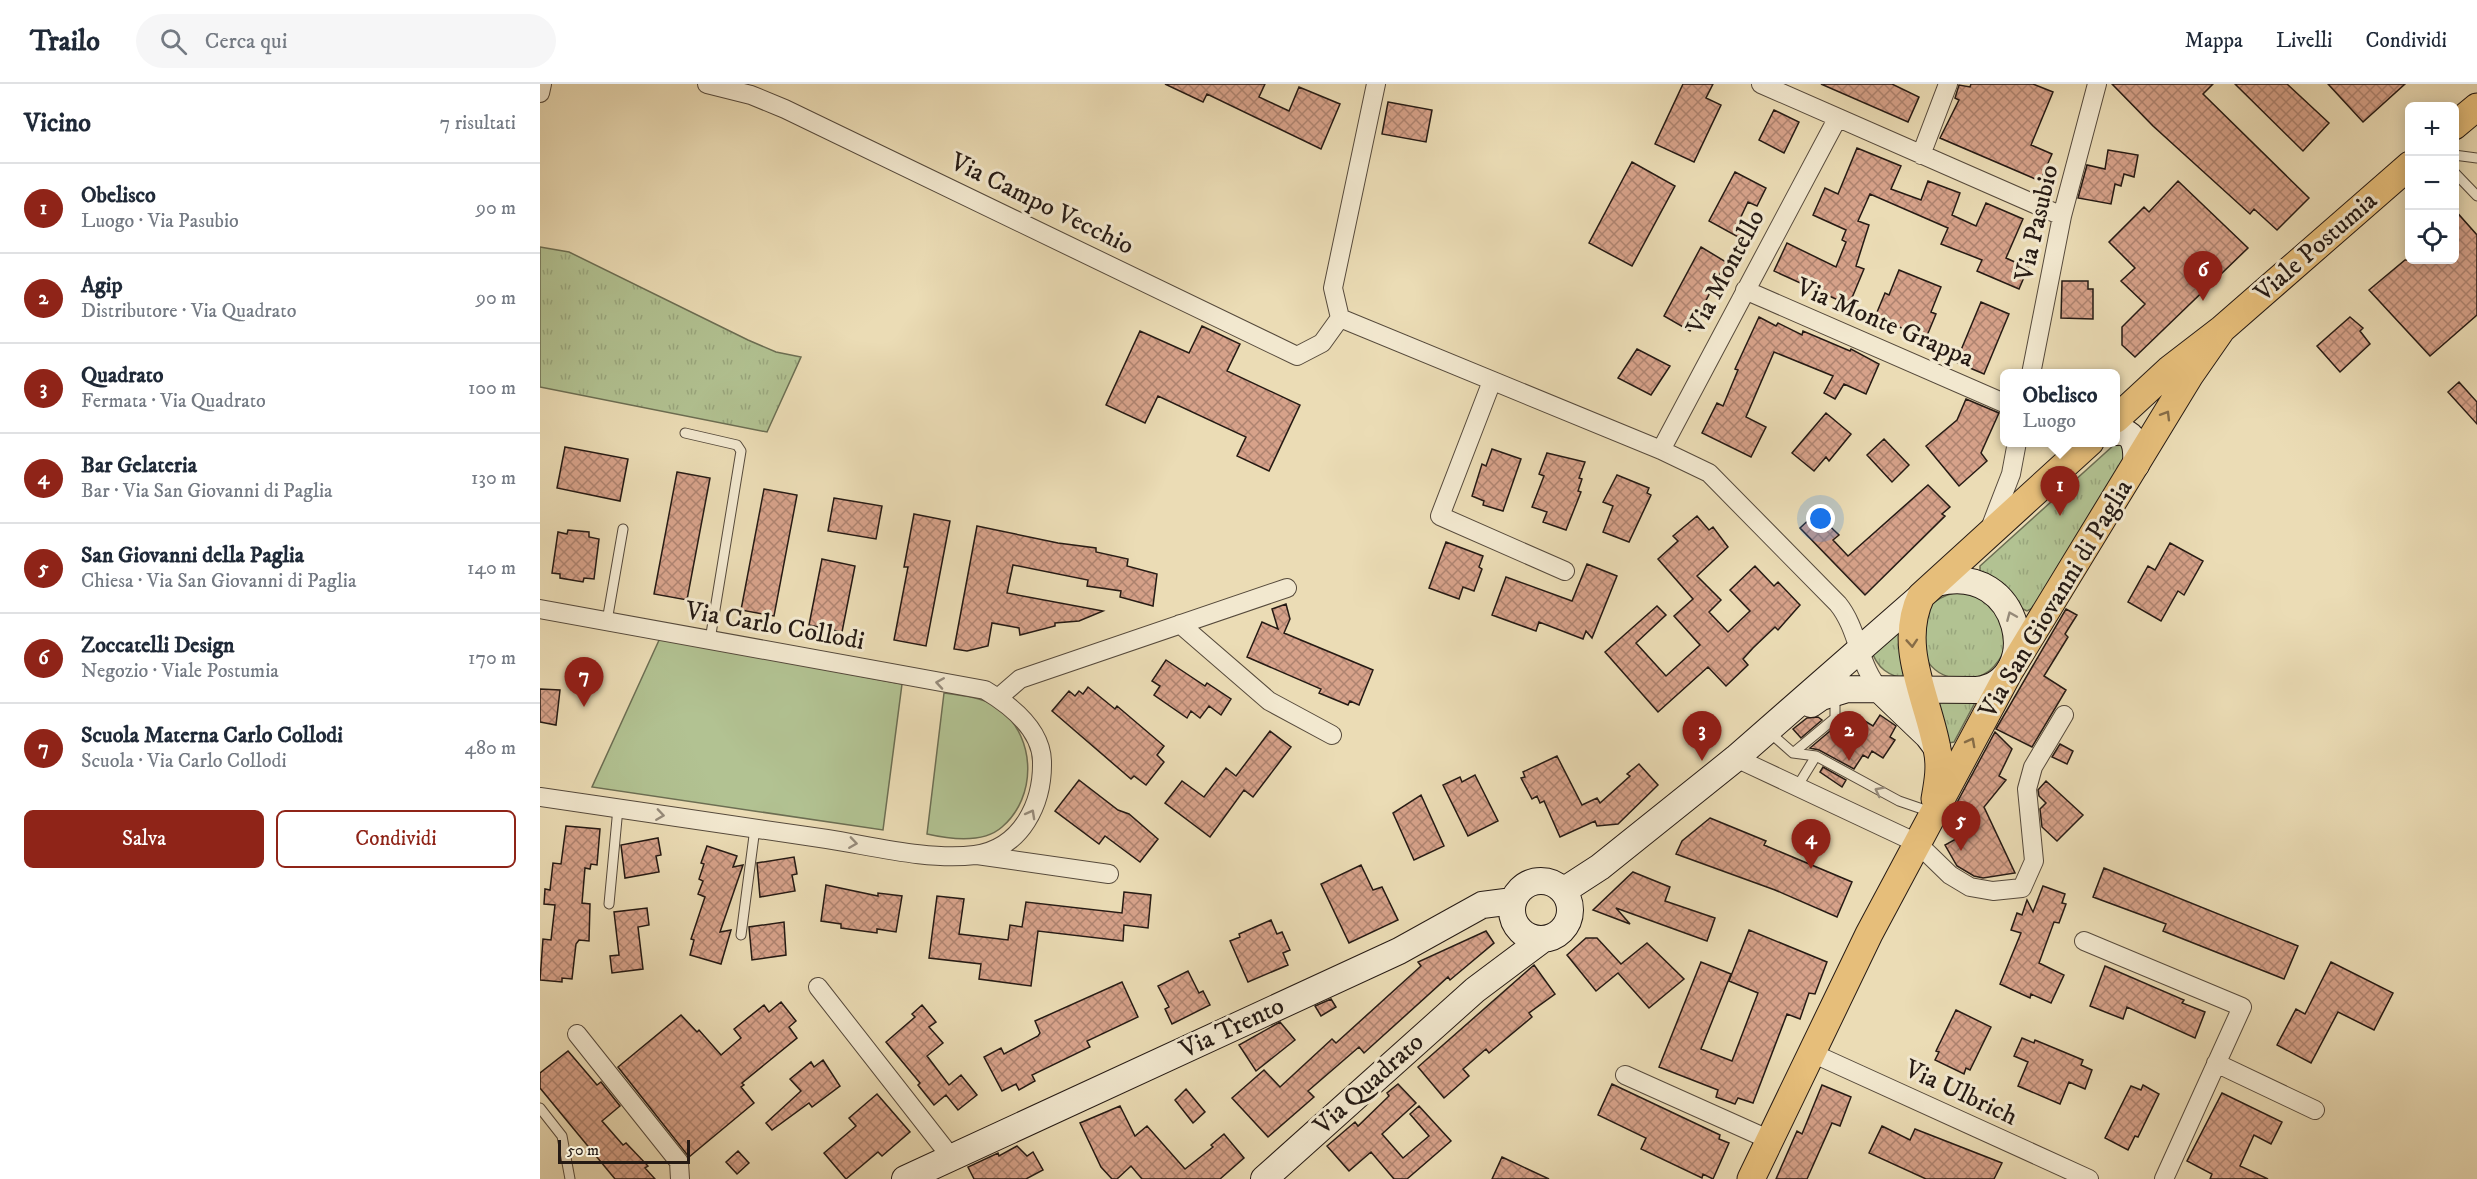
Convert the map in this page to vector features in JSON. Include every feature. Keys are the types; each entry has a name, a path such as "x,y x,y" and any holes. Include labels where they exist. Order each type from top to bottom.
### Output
{"main road":[{"path":"2459,122 2477,107"},
{"name":"Viale Postumia","path":"2222,329 2405,169"},
{"path":"2120,414 2170,369 2222,329"},
{"name":"Via San Giovanni di Paglia","path":"1751,1179 1869,934 2009,672 2190,375 2222,329"},
{"path":"1933,812 1940,770 1937,748 1911,640 1912,618 1929,590 2087,447"}],"street":[{"path":"540,93 542,84"},
{"name":"Via Campo Vecchio","path":"707,84 751,95 785,109 1297,356 1322,343 1340,318"},
{"path":"1376,84 1333,288 1340,318 1661,450 1709,473 1771,533 1848,616 1866,670 1881,691 1928,736 1937,748"},
{"path":"1761,84 1789,90 1838,119 2062,216"},
{"path":"1921,155 1948,84"},
{"name":"Via Pasubio","path":"2032,369 2062,216 2097,84"},
{"name":"Via Montello","path":"1661,450 1838,119"},
{"name":"Via Monte Grappa","path":"1745,290 2000,401"},
{"path":"1492,381 1440,516 1565,571"},
{"path":"2120,432 2132,437 2136,444 2136,465"},
{"path":"1986,538 2011,474 2016,447"},
{"path":"2011,474 2016,484 2035,493"},
{"path":"1531,935 1512,916 1513,901 1526,885 1535,882 1555,885 1563,891 1600,867 1736,758 1929,590 1952,579 1988,587 2004,601 2012,618 2017,638 2016,655 2009,672 1998,684 1987,689 1881,691 1846,689 1835,692 1775,725"},
{"path":"998,698 1020,679 1287,588"},
{"name":"Via Carlo Collodi","path":"540,609 985,690 1010,705 1027,726 1041,751 1042,781 1036,807 1022,830 1004,844 977,855"},
{"path":"1180,624 1269,701 1332,735"},
{"path":"1736,758 1917,843 1950,875 1970,887 1994,891 2022,888 2034,861 2027,789 2033,767 2064,715"},
{"name":"Via Carlo Collodi","path":"540,797 905,850 977,855 1109,874"},
{"name":"Via Quadrato","path":"1264,1179 1475,990 1514,943 1531,935 1560,932 1569,917 1570,908 1563,891"},
{"name":"Via Trento","path":"905,1179 1399,951 1482,905 1513,901"},
{"path":"2084,941 2242,1007 2164,1179"},
{"path":"818,987 951,1157"},
{"path":"577,1034 679,1162 680,1179"},
{"name":"Via Ulbrich","path":"1812,1053 2089,1179"},
{"path":"2216,1063 2315,1110"},
{"path":"1625,1075 1770,1140"}],"lane":[{"path":"2457,156 2477,158"},
{"path":"2459,177 2477,196"},
{"path":"686,433 736,444 741,451 710,640"},
{"path":"607,621 623,529"},
{"path":"1793,753 1835,718 1835,692"},
{"path":"1775,725 1793,753 1816,756 1899,801 1933,812"},
{"path":"1797,787 1816,756"},
{"path":"609,904 618,808"},
{"path":"741,935 755,828"},
{"path":"540,1108 562,1136 570,1179"}],"green space":[{"path":"540,247 569,252 748,340 776,352 801,357 767,432 540,387"},
{"path":"2122,445 2127,453 2033,608 2027,611 2023,609 1980,572 1980,566 2112,447"},
{"path":"1967,591 2000,611 2005,649 1997,664 1989,671 1965,679 1939,672 1927,660 1923,619 1929,607 1940,598"},
{"path":"1904,616 1910,680 1884,670 1876,661 1870,647"},
{"path":"660,638 902,684 883,830 592,787"},
{"path":"944,693 988,702 1001,710 1013,722 1026,752 1028,768 1022,800 1002,827 985,836 966,839 927,834"},
{"path":"1937,697 1978,697 1954,742 1949,743"}],"building":[{"path":"1165,84 1265,84 1259,97 1289,111 1299,87 1340,104 1321,149 1207,94 1203,102"},
{"path":"1683,84 1713,84 1706,98 1721,105 1694,162 1655,144"},
{"path":"1821,84 1892,84 1919,97 1908,122"},
{"path":"1971,84 2033,84 2053,92 2031,145 2052,154 2040,181 1940,138 1959,100 1955,98 1959,85 1970,87"},
{"path":"2112,84 2213,84 2203,94 2309,198 2277,230 2254,209 2250,214 2153,126"},
{"path":"2235,84 2287,84 2329,123 2303,151"},
{"path":"2328,84 2405,84 2363,122"},
{"path":"1388,102 1432,110 1426,142 1382,134"},
{"path":"1774,110 1799,122 1784,153 1759,140"},
{"path":"1857,148 1901,166 1891,189 1921,200 1928,181 1960,193 1952,215 1976,226 1986,203 2023,219 2006,258 2028,268 2019,289 1977,271 1982,260 1941,244 1948,228 1870,194 1858,221 1869,225 1856,266 1864,269 1849,305 1774,271 1787,243 1836,267 1846,242 1842,240 1846,230 1813,215 1825,188 1838,194"},
{"path":"2108,150 2138,155 2134,177 2124,174 2121,186 2115,184 2111,204 2078,198 2087,165 2105,169"},
{"path":"1632,162 1675,186 1632,266 1589,243"},
{"path":"1735,172 1766,188 1757,206 1748,202 1739,221 1747,224 1740,238 1709,221"},
{"path":"2178,181 2248,248 2135,357 2122,345 2122,327 2145,304 2121,281 2135,268 2109,242 2144,207 2149,212"},
{"path":"2459,215 2477,235 2477,315 2430,356 2369,290 2405,260 2405,264 2459,264"},
{"path":"1701,247 1726,262 1690,331 1664,316"},
{"path":"1899,270 1941,287 1931,312 1936,314 1926,338 1875,317 1885,293 1889,295"},
{"path":"2062,281 2088,281 2088,289 2093,289 2093,319 2061,318"},
{"path":"1981,302 2009,314 1984,374 1956,362"},
{"path":"1759,317 1776,326 1778,323 1802,335 1803,331 1850,351 1851,349 1879,364 1866,394 1844,384 1835,399 1824,393 1833,376 1774,352 1746,417 1766,427 1751,457 1702,433 1717,403 1723,406 1738,370 1735,369"},
{"path":"2350,317 2363,328 2360,331 2370,344 2340,372 2317,346"},
{"path":"1202,326 1240,344 1227,371 1300,405 1269,471 1237,456 1246,437 1158,396 1145,423 1106,405 1140,331 1189,353"},
{"path":"1637,349 1670,366 1651,395 1618,378"},
{"path":"2459,382 2477,402 2477,424 2448,392"},
{"path":"1966,399 1999,413 1981,453 1987,461 1959,486 1926,446 1957,420"},
{"path":"1826,413 1851,434 1829,461 1826,457 1814,471 1792,453"},
{"path":"1884,439 1909,465 1892,482 1867,455"},
{"path":"565,447 628,459 620,501 557,488"},
{"path":"1492,449 1521,459 1503,511 1483,505 1484,501 1472,496 1482,464 1486,466"},
{"path":"1547,453 1585,462 1579,478 1582,479 1578,491 1581,492 1566,530 1543,522 1547,512 1532,507 1544,476 1539,474"},
{"path":"677,472 710,478 687,600 654,594"},
{"path":"1617,475 1649,488 1647,493 1651,495 1629,542 1603,532 1613,506 1603,502"},
{"path":"1928,485 1950,507 1942,514 1945,516 1865,595 1800,528 1816,513 1839,535 1833,540 1848,556"},
{"path":"764,489 797,495 774,616 741,610"},
{"path":"834,498 882,506 876,539 828,531"},
{"path":"914,514 950,521 926,646 894,640 908,567 904,567"},
{"path":"1697,516 1709,530 1713,527 1728,547 1697,576 1721,600 1709,612 1728,632 1750,611 1730,590 1755,566 1774,586 1778,582 1800,605 1778,630 1775,627 1753,648 1743,659 1748,665 1726,686 1708,667 1658,712 1605,652 1657,606 1666,615 1636,643 1666,676 1700,645 1674,616 1693,599 1658,559 1678,541 1673,536"},
{"path":"977,526 1058,543 1096,548 1096,552 1128,559 1127,566 1157,574 1153,606 1120,597 1121,591 1087,586 1088,580 1013,565 1007,593 1103,611 1079,621 1055,623 1055,626 1020,635 1019,628 992,623 988,646 967,651 954,649"},
{"path":"568,530 589,532 589,537 599,539 594,579 584,578 583,582 560,578 560,574 552,573 558,532 567,534"},
{"path":"1446,542 1483,556 1479,567 1482,569 1474,591 1463,587 1459,599 1429,588"},
{"path":"2170,543 2203,561 2184,595 2178,591 2161,621 2128,602 2148,566 2155,570"},
{"path":"822,559 855,566 842,632 809,625"},
{"path":"1587,564 1617,576 1592,638 1586,631 1583,639 1539,622 1536,631 1492,615 1506,577 1572,601"},
{"path":"1286,604 1290,619 1284,633 1373,670 1359,705 1350,701 1348,705 1319,693 1321,689 1247,657 1262,622 1278,629 1272,609"},
{"path":"2066,609 2077,615 2065,634 2068,637 2044,676 2066,690 2032,747 1996,729"},
{"path":"1166,660 1205,686 1207,683 1231,699 1221,715 1209,706 1200,718 1191,711 1187,718 1154,695 1160,686 1152,681"},
{"path":"1088,687 1115,709 1117,706 1164,746 1157,755 1164,762 1146,785 1134,776 1131,779 1052,711 1069,691 1075,696 1079,691 1083,694"},
{"path":"540,689 560,690 556,725 540,722"},
{"path":"1880,715 1896,726 1890,737 1895,740 1883,758 1872,751 1868,758 1863,755 1854,769 1819,750 1810,748 1830,731 1839,741 1850,724 1854,727 1860,718 1873,726"},
{"path":"1818,717 1822,720 1801,738 1793,729 1807,718"},
{"path":"1270,731 1291,747 1253,797 1244,790 1210,837 1165,803 1182,781 1204,797 1226,768 1236,776"},
{"path":"1995,732 2012,749 1999,776 2006,780 1984,807 2015,873 1983,878 1974,876 1957,866 1945,845 1965,834 1953,810"},
{"path":"2060,744 2073,751 2067,764 2052,757"},
{"path":"1557,756 1582,805 1597,798 1600,803 1630,776 1627,774 1639,764 1658,785 1618,824 1597,826 1595,821 1560,837 1544,801 1540,803 1537,796 1532,799 1521,778 1525,777 1523,772"},
{"path":"1823,767 1846,780 1842,787 1820,772"},
{"path":"1475,775 1498,821 1468,836 1443,785 1460,777 1462,782"},
{"path":"1079,780 1118,810 1129,814 1158,839 1140,862 1105,836 1099,844 1055,811"},
{"path":"2046,781 2083,815 2057,841 2042,827 2040,809 2046,803 2039,796 2038,790"},
{"path":"1421,795 1444,846 1414,860 1393,813"},
{"path":"1710,818 1766,841 1764,845 1852,882 1837,917 1775,890 1676,854 1682,841"},
{"path":"566,826 600,829 597,865 591,864 590,869 585,868 582,903 590,904 589,941 579,940 576,944 572,979 562,978 562,982 540,980 543,939 551,940 555,905 544,904 545,889 550,890 553,863 561,864"},
{"path":"658,838 661,855 656,856 659,872 625,878 621,845"},
{"path":"707,846 737,856 733,867 743,865 720,932 731,930 721,964 690,955 694,940 691,939 705,897 698,894 703,881 699,879 704,864 701,863"},
{"path":"794,857 797,874 792,875 795,891 760,897 757,863"},
{"path":"1361,865 1373,890 1382,887 1398,920 1349,943 1321,884"},
{"path":"2104,868 2298,946 2284,979 2163,931 2166,924 2093,897"},
{"path":"1633,872 1670,887 1665,901 1715,918 1707,941 1616,908 1630,924 1593,910"},
{"path":"826,885 878,896 878,893 902,896 896,932 877,929 877,933 841,928 841,924 821,921"},
{"path":"2043,886 2065,894 2062,903 2066,904 2059,923 2054,922 2039,963 2064,975 2051,1003 2031,994 2030,998 2000,984 2021,933 2011,930 2017,913 2022,915 2027,900 2033,912"},
{"path":"1124,892 1151,895 1148,928 1124,925 1123,941 1038,931 1031,986 979,979 981,964 929,958 937,896 964,899 959,934 1008,940 1010,925 1022,927 1026,902 1122,913"},
{"path":"647,908 649,925 638,927 643,969 612,973 610,956 619,955 614,912"},
{"path":"1271,920 1277,934 1282,932 1290,950 1283,953 1288,965 1248,982 1230,941 1240,937 1239,934"},
{"path":"784,922 786,955 752,960 749,927"},
{"path":"1749,930 1827,962 1815,994 1809,993 1800,1019 1787,1014 1753,1103 1738,1098 1735,1104 1716,1097 1718,1090 1659,1067 1701,962 1731,974 1701,1049 1732,1061 1758,993 1729,981"},
{"path":"1486,931 1494,943 1450,980 1448,977 1364,1053 1359,1047 1308,1091 1314,1097 1268,1137 1232,1098 1264,1070 1280,1087 1332,1039 1336,1043 1421,966 1418,962"},
{"path":"1586,938 1597,938 1621,964 1647,943 1684,979 1649,1008 1618,973 1596,991 1567,955"},
{"path":"2331,962 2393,993 2374,1030 2338,1012 2311,1063 2277,1045 2296,1009 2305,1014"},
{"path":"1534,965 1555,994 1529,1013 1532,1017 1489,1053 1486,1049 1463,1069 1469,1076 1444,1098 1418,1067"},
{"path":"2105,966 2184,1000 2182,1003 2205,1012 2195,1038 2127,1007 2123,1019 2090,1006"},
{"path":"1188,971 1199,993 1203,991 1210,1005 1172,1024 1165,1009 1169,1007 1158,986"},
{"path":"1122,982 1138,1017 1087,1041 1090,1047 1032,1075 1035,1081 1019,1090 1016,1084 1002,1091 984,1057 1001,1048 1004,1054 1038,1036 1040,1033 1035,1021"},
{"path":"1331,999 1336,1007 1321,1016 1315,1006"},
{"path":"781,1002 796,1021 789,1027 797,1038 742,1083 744,1085 741,1087 754,1103 689,1157 618,1067 681,1015 697,1032 699,1030 721,1055 741,1038 734,1029 764,1005 769,1012"},
{"path":"922,1005 936,1022 929,1027 943,1043 927,1056 949,1085 961,1075 977,1095 958,1110 946,1095 934,1105 918,1085 920,1083 886,1042 915,1017 912,1014"},
{"path":"1956,1010 1991,1027 1970,1070 1966,1068 1964,1074 1935,1060 1939,1052 1936,1051"},
{"path":"1280,1022 1295,1040 1256,1071 1239,1045"},
{"path":"2022,1038 2034,1043 2035,1040 2083,1060 2081,1065 2092,1070 2085,1089 2069,1082 2060,1104 2018,1086 2028,1062 2014,1056"},
{"path":"568,1051 597,1085 601,1082 620,1106 602,1121 623,1145 626,1143 648,1166 645,1168 655,1179 615,1179 540,1088 540,1073"},
{"path":"823,1060 840,1086 812,1107 809,1103 772,1130 766,1123 801,1091 790,1079 811,1062 814,1067"},
{"path":"1398,1084 1416,1103 1382,1134 1403,1158 1429,1136 1410,1114 1419,1106 1451,1141 1407,1179 1394,1179 1371,1152 1349,1171 1327,1146 1355,1122 1358,1126"},
{"path":"1612,1084 1720,1135 1719,1139 1729,1143 1713,1179 1703,1174 1702,1178 1641,1149 1646,1138 1598,1115"},
{"path":"1822,1085 1851,1097 1840,1126 1832,1123 1807,1179 1776,1179 1797,1131 1802,1134"},
{"path":"2143,1085 2159,1094 2138,1137 2135,1136 2128,1150 2105,1138 2131,1086 2141,1090"},
{"path":"1186,1089 1205,1112 1193,1123 1175,1100"},
{"path":"2222,1093 2282,1122 2271,1144 2254,1135 2240,1166 2268,1179 2210,1179 2212,1174 2187,1161"},
{"path":"877,1094 910,1132 882,1156 878,1152 846,1179 824,1153 856,1126 849,1118"},
{"path":"1120,1106 1135,1136 1147,1126 1185,1169 1213,1147 1211,1145 1224,1134 1244,1158 1220,1179 1142,1179 1131,1166 1117,1179 1112,1179 1101,1167 1080,1123"},
{"path":"1882,1126 1910,1140 1915,1129 2002,1163 1994,1179 1926,1179 1869,1153"},
{"path":"1017,1146 1027,1156 1033,1152 1043,1170 1026,1179 974,1179 968,1167 998,1153 999,1156"},
{"path":"738,1151 749,1163 737,1174 726,1162"},
{"path":"1502,1157 1549,1179 1492,1179"}],"place":[{"name":"Zoccatelli Design","path":"2203,301"},
{"name":"Obelisco","path":"2060,516"},
{"name":"Scuola Materna Carlo Collodi","path":"584,707"},
{"name":"Quadrato","path":"1702,761"},
{"name":"Agip","path":"1849,761"},
{"name":"San Giovanni della Paglia","path":"1961,851"},
{"name":"Bar Gelateria","path":"1811,869"}]}
